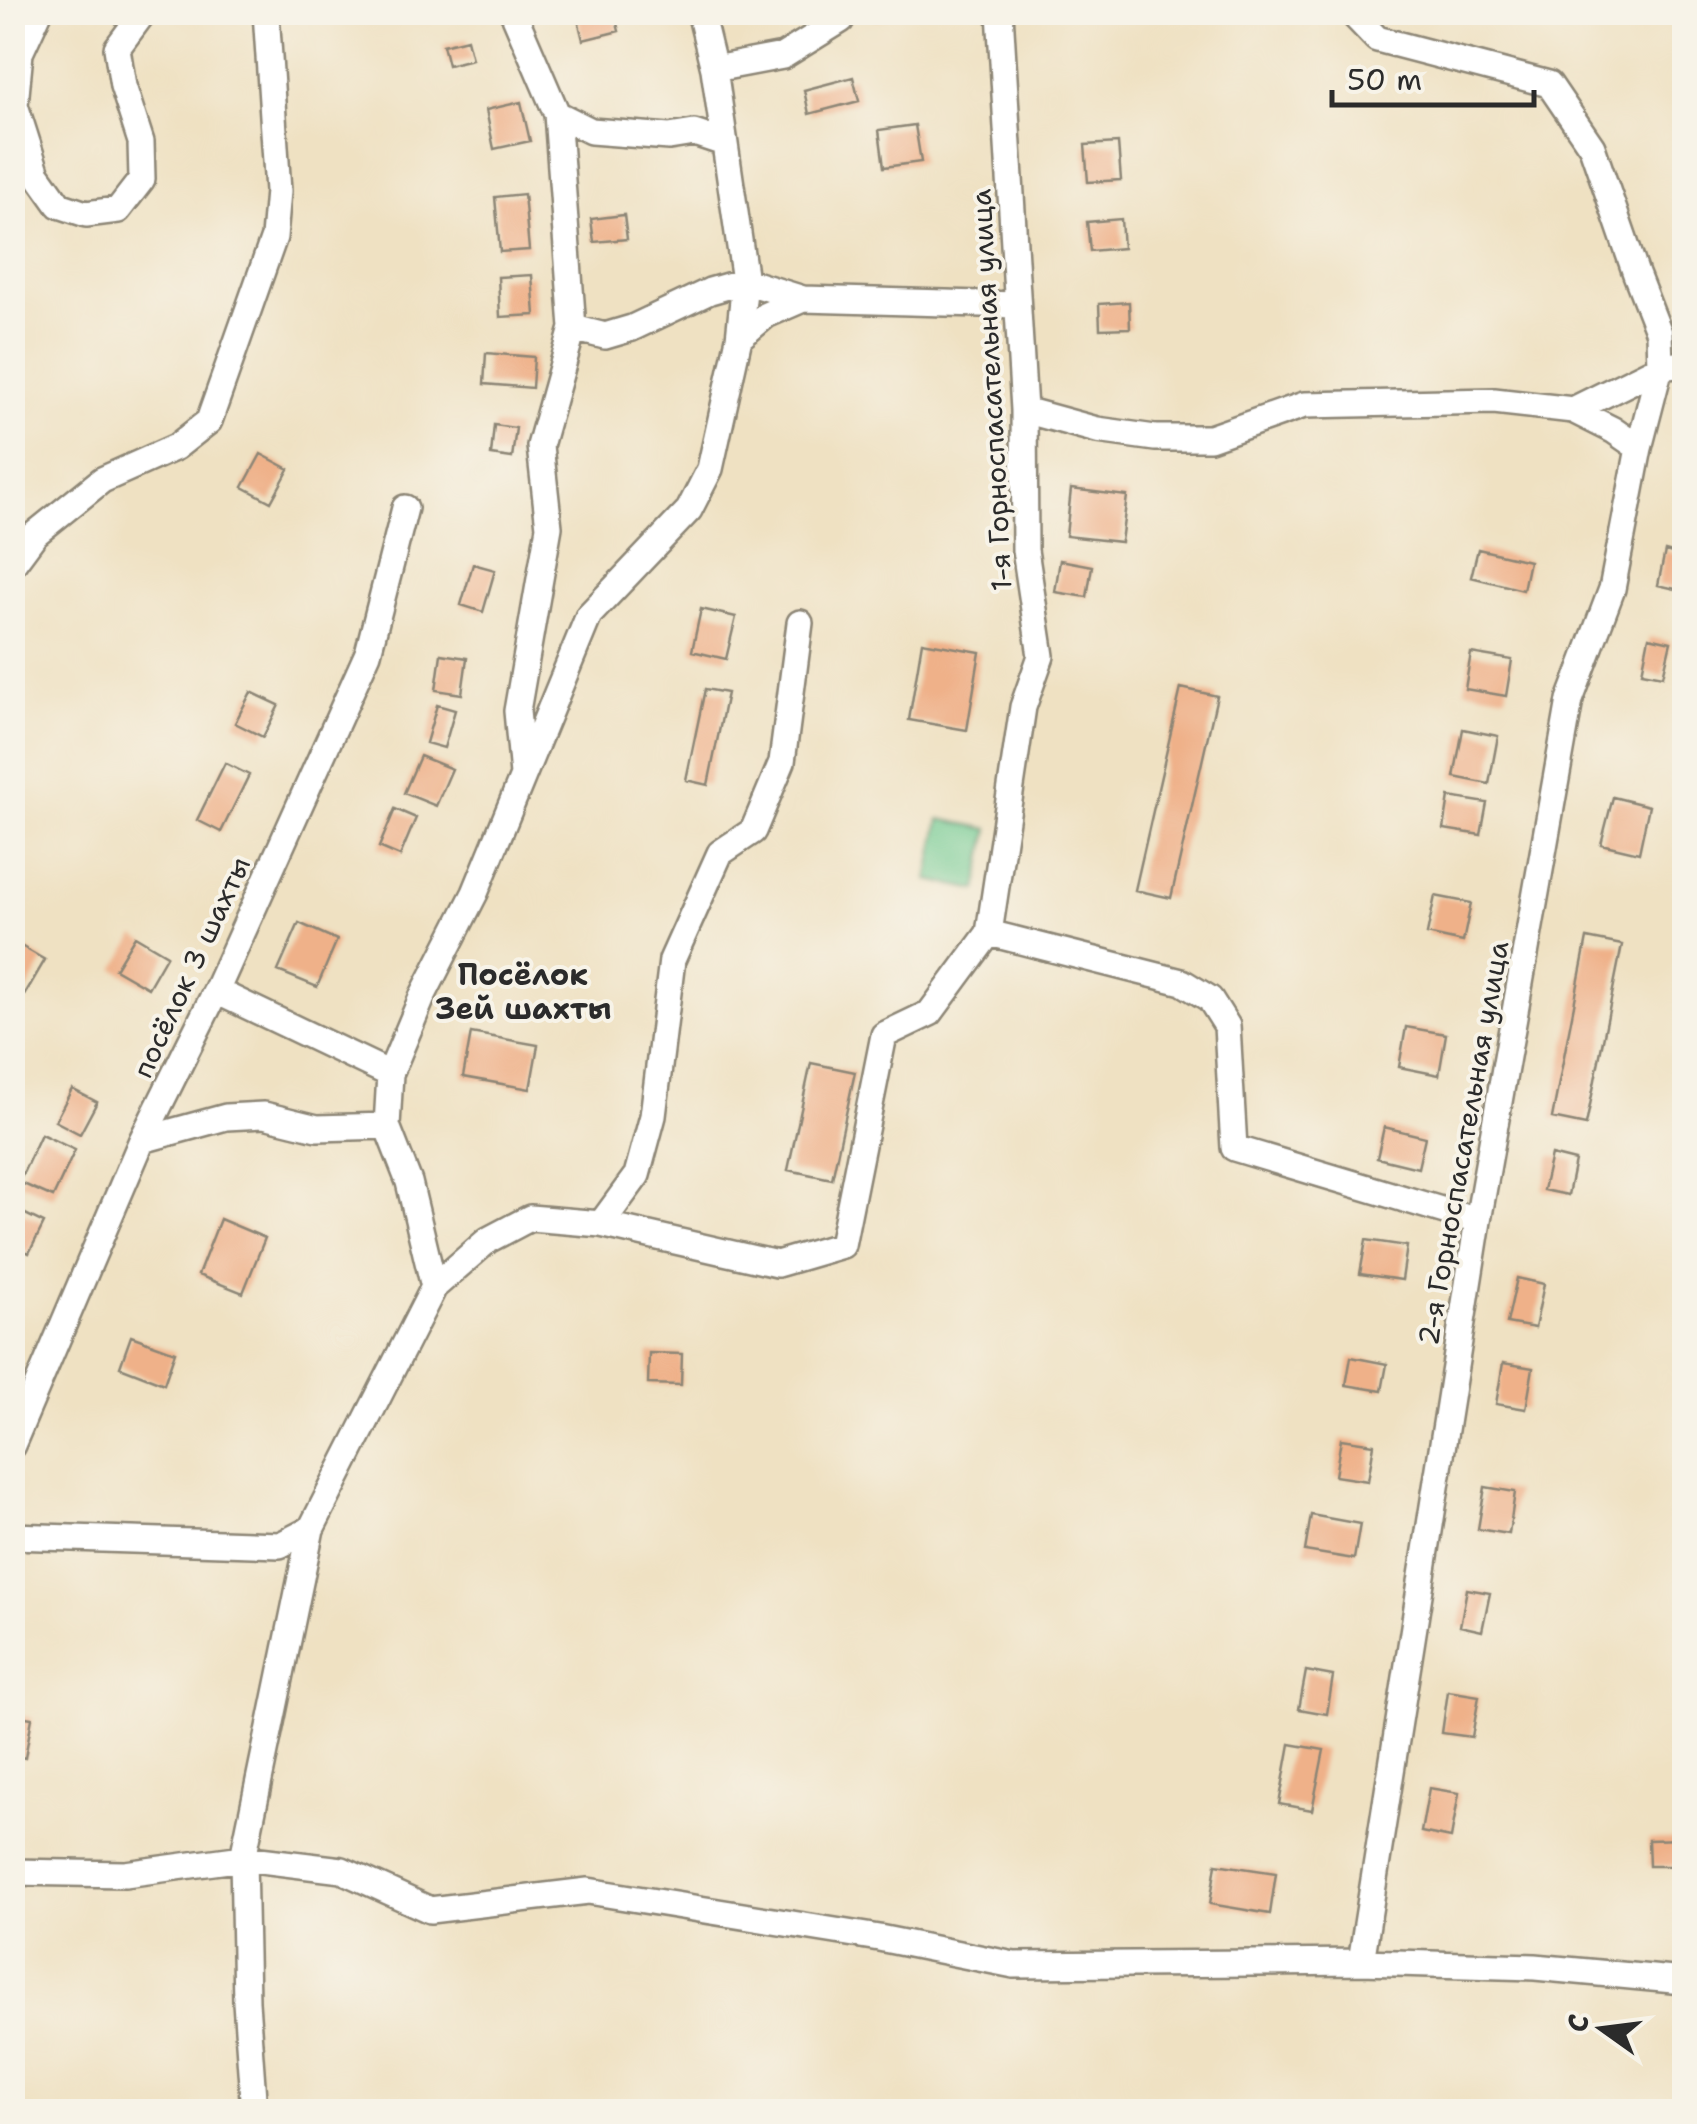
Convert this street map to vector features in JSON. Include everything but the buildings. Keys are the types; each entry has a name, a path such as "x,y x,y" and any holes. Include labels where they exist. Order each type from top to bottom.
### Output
{"street":[{"path":"39,12 20,53 15,105 37,174 59,205 86,214 118,210 142,179 141,142 117,48 143,14"},
{"path":"12,566 35,534 102,480 176,447 209,421 274,237 278,191 266,12"},
{"path":"513,12 557,114 573,328 540,446 549,527 516,711 523,778"},
{"path":"434,1287 409,1182 387,1126 390,1074 422,995 474,893 589,615 688,510 710,469 739,338 745,281 714,69 700,12"},
{"path":"714,69 783,56 841,20 839,12"},
{"name":"1-я Горноспасательная улица","path":"601,1224 777,1264 842,1245 884,1035 930,1012 989,933 1023,706 1042,656 1025,550 1024,410 1000,12"},
{"path":"1351,12 1377,39 1549,84 1592,147 1672,366 1573,410"},
{"path":"557,114 591,131 669,137 694,132 724,143"},
{"path":"573,328 605,336 632,328 710,291 745,281 802,299 1017,305"},
{"path":"739,338 766,315 802,299"},
{"name":"2-я Горноспасательная улица","path":"1361,1962 1478,1221 1570,700 1612,589 1640,448 1672,366"},
{"path":"1024,410 1097,430 1155,438 1210,438 1304,405 1494,401 1573,410 1640,448"},
{"name":"посёлок 3 шахты","path":"12,1445 142,1140 216,991 368,653 405,508"},
{"path":"254,2112 246,2002 243,1858 311,1529 434,1287 488,1240 530,1218 601,1224 636,1175 654,1116 672,960 720,853 753,831 782,762 800,623"},
{"path":"989,933 1182,982 1210,999 1227,1026 1234,1148 1478,1221"},
{"path":"216,991 390,1074"},
{"path":"142,1140 226,1117 264,1115 317,1128 387,1126"},
{"path":"12,1536 280,1545 311,1529"},
{"path":"12,1872 125,1874 243,1858 342,1870 430,1910 588,1891 880,1938 1014,1965 1361,1962 1535,1967 1684,1981"}],"green space":[{"path":"940,819 989,829 977,890 928,880"}],"railway":[{"path":"579,2105 579,2112"}],"district":[{"name":"Посёлок 3ей шахты","path":"523,991"}]}
